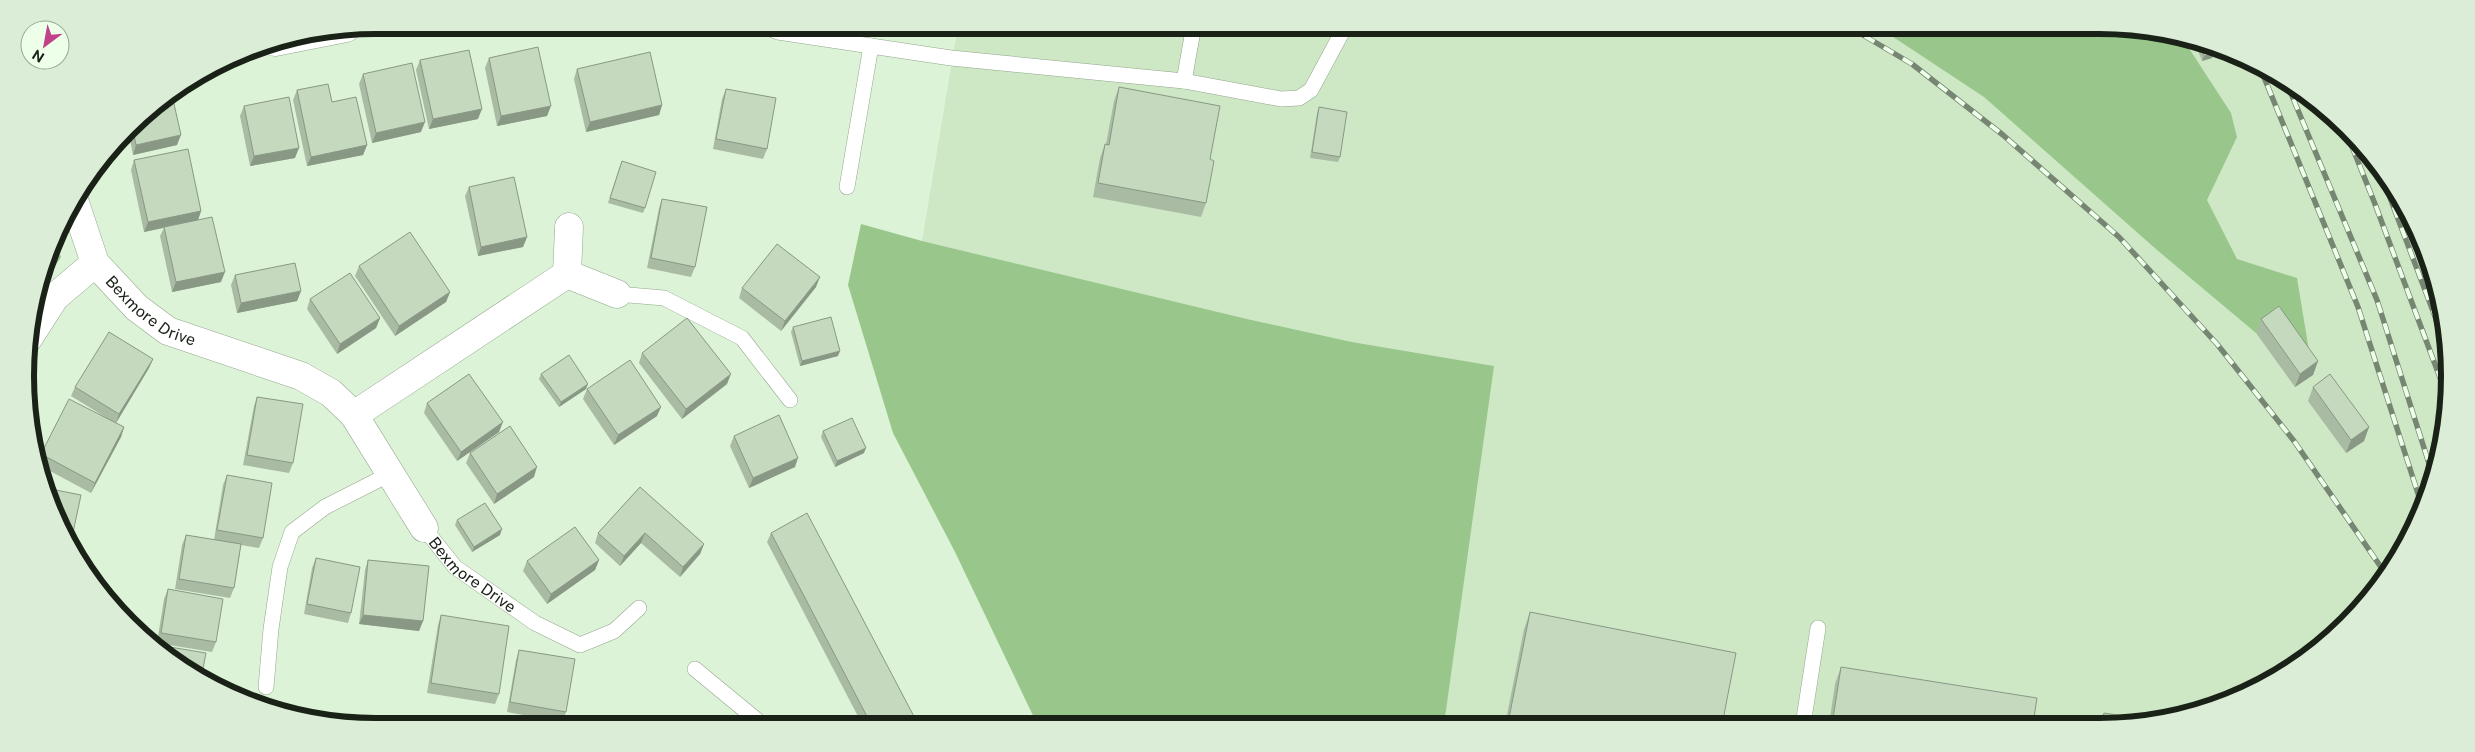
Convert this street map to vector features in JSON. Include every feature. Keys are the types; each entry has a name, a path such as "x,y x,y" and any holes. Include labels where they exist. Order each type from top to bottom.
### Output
{"street":[{"name":"Bexmore Drive","path":"77,210 95,263 137,308 168,331 301,376 331,393 354,415 424,528"},
{"path":"567,274 569,227"},
{"path":"38,323 55,297 95,263"},
{"path":"567,274 617,294"},
{"path":"354,415 567,274"}],"lane":[{"path":"791,34 951,58 1184,81 1281,99 1299,98 1311,90 1341,34"},
{"path":"1184,81 1192,34"},
{"path":"848,187 871,46"},
{"path":"617,294 664,298 742,338 790,400"},
{"path":"266,687 271,629 280,567 292,532 325,507 390,474"},
{"name":"Bexmore Drive","path":"424,528 455,566 535,623 580,645 614,631 639,608"},
{"path":"1804,718 1818,628"},
{"path":"695,668 754,718"}],"shaded area":[{"path":"956,34 2121,34 2188,45 2250,69 2289,91 2307,104 2356,150 2384,186 2395,205 2406,225 2423,266 2430,287 2438,331 2441,354 2441,398 2435,443 2423,486 2406,527 2384,566 2371,584 2341,618 2289,661 2250,683 2188,707 2121,718 1445,718 1493,366 1352,342 1247,319 922,241"}],"green space":[{"path":"1889,34 2121,34 2187,45 2231,113 2237,137 2207,200 2237,259 2297,278 2313,375 2273,320 2256,333 2157,250 1984,97"},
{"path":"861,224 922,241 1247,319 1352,342 1494,366 1445,718 1034,718 955,552 893,433 848,285"},
{"path":"58,250 61,257 48,277"}],"building":[{"path":"538,47 551,106 501,116 489,58"},
{"path":"2201,49 2213,53 2204,56"},
{"path":"469,50 482,109 433,119 420,60"},
{"path":"650,52 662,105 590,122 577,69"},
{"path":"412,63 425,122 376,133 363,74"},
{"path":"328,84 332,102 356,97 367,145 311,157 297,90"},
{"path":"1119,87 1220,106 1210,159 1214,161 1206,203 1098,183 1105,144 1109,145"},
{"path":"726,89 776,98 767,149 716,139"},
{"path":"289,97 299,148 254,156 244,106"},
{"path":"173,100 181,135 136,145 134,134"},
{"path":"1319,107 1347,112 1340,157 1312,152"},
{"path":"188,149 201,211 148,222 134,160"},
{"path":"622,161 656,172 645,208 610,198"},
{"path":"514,177 527,237 481,247 469,187"},
{"path":"662,199 707,207 695,267 651,258"},
{"path":"212,217 225,272 176,282 164,227"},
{"path":"410,232 450,292 399,326 359,266"},
{"path":"777,244 820,277 785,321 742,288"},
{"path":"295,263 301,291 241,303 235,275"},
{"path":"350,273 380,318 340,344 310,299"},
{"path":"2279,306 2318,361 2300,374 2261,319"},
{"path":"831,317 840,351 802,361 793,327"},
{"path":"687,318 731,374 686,409 642,353"},
{"path":"109,332 153,359 119,414 75,387"},
{"path":"569,355 588,384 561,402 541,374"},
{"path":"630,360 661,407 618,435 587,389"},
{"path":"469,374 503,422 461,452 427,403"},
{"path":"2330,374 2369,427 2351,440 2313,387"},
{"path":"257,397 303,404 293,463 247,455"},
{"path":"69,399 124,427 95,483 43,455 42,452"},
{"path":"779,415 798,458 753,478 734,436"},
{"path":"852,418 866,448 837,461 823,431"},
{"path":"510,426 537,467 497,494 470,453"},
{"path":"227,475 272,483 263,538 217,530"},
{"path":"640,487 704,544 683,567 645,533 624,556 598,533"},
{"path":"53,489 81,495 73,534"},
{"path":"485,503 502,529 474,547 457,520"},
{"path":"807,513 915,718 868,718 771,533"},
{"path":"575,527 599,560 551,594 527,561"},
{"path":"186,535 241,544 234,588 179,579"},
{"path":"316,558 360,567 351,613 307,604"},
{"path":"368,560 429,566 423,621 363,615"},
{"path":"168,589 223,599 216,642 161,633"},
{"path":"1530,612 1736,653 1723,718 1509,718"},
{"path":"441,615 509,626 499,694 431,683"},
{"path":"166,646 206,653 203,671"},
{"path":"519,650 575,659 566,712 510,702"},
{"path":"1841,667 2037,698 2034,718 1833,718"},
{"path":"2104,713 2130,717 2121,718 2103,718"}],"railway":[{"path":"1861,34 1912,64 2003,135 2119,237 2217,344 2294,441 2382,569"},
{"path":"2264,77 2358,307 2419,497"},
{"path":"2290,92 2377,300 2430,466"},
{"path":"2351,145 2441,380"},
{"path":"2389,194 2437,320"}]}
